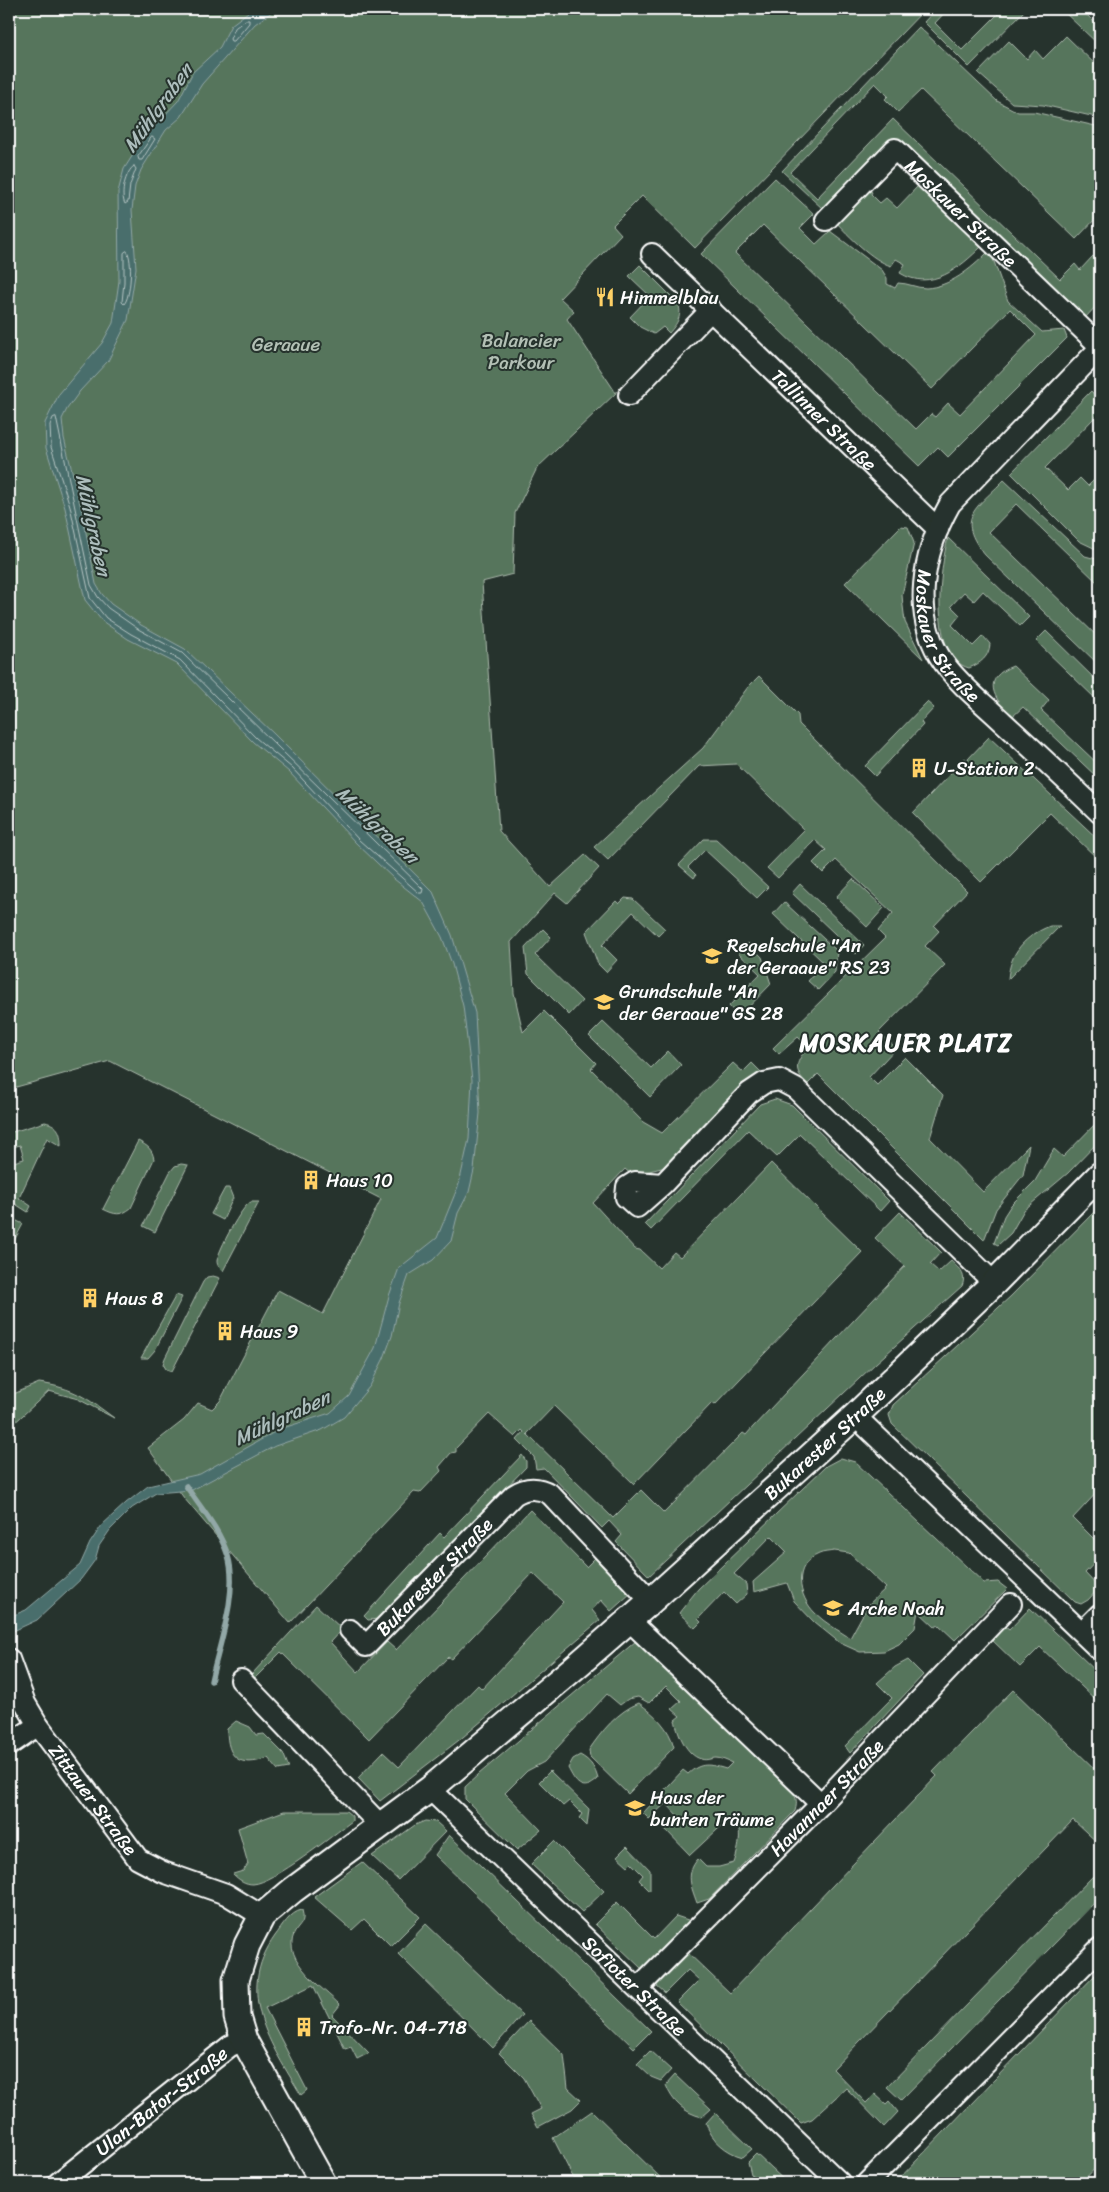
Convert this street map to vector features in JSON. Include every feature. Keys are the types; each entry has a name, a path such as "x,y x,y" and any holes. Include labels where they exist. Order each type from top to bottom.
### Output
{"street":[{"name":"Moskauer Straße","path":"826,220 895,149 1100,347 950,504 938,529 928,560 922,597 933,645 954,676 1100,813"},
{"name":"Tallinner Straße","path":"652,254 938,529"},
{"path":"629,395 711,310"},
{"path":"663,1184 749,1093 764,1083 779,1080 796,1089 994,1283"},
{"name":"Bukarester Straße","path":"262,1916 293,1890 430,1789 630,1620 855,1416 994,1283 1100,1175"},
{"path":"855,1416 1100,1650"},
{"name":"Bukarester Straße","path":"350,1630 366,1646 514,1494 532,1488 542,1489 550,1494 651,1601"},
{"name":"Havannaer Straße","path":"638,1988 820,1804 1011,1604"},
{"path":"1082,1632 1100,1614"},
{"path":"630,1620 820,1804"},
{"name":"Zittauer Straße","path":"9,1659 24,1703 38,1725 138,1859 163,1872 226,1894 262,1916"},
{"path":"241,1680 380,1826"},
{"name":"Zittauer Straße","path":"9,1745 38,1725"},
{"name":"Sofioter Straße","path":"430,1789 840,2183"},
{"name":"Ulan-Bator-Straße","path":"262,1916 247,1944 236,1980 237,2017 244,2040 323,2183"},
{"path":"868,2183 1096,1955"},
{"name":"Ulan-Bator-Straße","path":"58,2183 230,2046 244,2040"}],"green space":[{"name":"Geraaue","path":"9,9 925,9 695,248 642,196 613,225 621,234 560,298 574,311 567,319 616,393 537,468 515,513 513,574 482,582 499,831 550,887 585,855 599,868 567,903 555,893 511,942 514,993 523,1032 544,1011 596,1063 591,1069 643,1122 662,1133 733,1063 743,1072 752,1063 761,1072 666,1167 632,1175 625,1169 593,1203 635,1249 640,1250 659,1268 674,1252 680,1257 771,1163 862,1252 715,1405 712,1403 634,1484 554,1406 527,1434 613,1518 641,1490 664,1513 743,1433 746,1435 905,1266 875,1238 900,1212 941,1252 930,1264 939,1272 951,1261 964,1278 962,1286 876,1363 649,1576 616,1542 622,1535 609,1521 602,1528 544,1468 536,1469 534,1457 517,1440 524,1432 522,1430 515,1437 489,1414 456,1448 456,1452 451,1453 439,1467 441,1471 420,1493 414,1492 290,1623 184,1498 148,1448 184,1420 198,1403 212,1409 220,1401 278,1290 323,1314 381,1199 110,1061 9,1089"},
{"path":"936,9 948,9 935,23 962,50 1003,9 1026,9 969,67 924,22"},
{"path":"1061,9 1081,9 1100,28 1100,46"},
{"path":"919,27 997,101 1018,112 1034,112 1100,127 1100,214 1076,239 921,90 898,112 885,99 888,96 875,83 790,172 817,198 893,119 1060,279 1075,264 1080,270 1093,256 1100,262 1100,302 1083,320 898,142 824,210 782,171"},
{"path":"1066,36 1100,69 1100,118 1043,105 1012,103 978,73 1009,41 1027,59 1035,50 1043,59"},
{"path":"775,178 814,214 800,228 816,244 830,231 882,270 887,278 887,284 895,288 898,283 926,288 935,287 951,281 967,271 987,253 992,256 1008,301 1042,332 1064,330 1067,338 948,457 938,447 919,466 701,254","holes":["763,225 932,389 1010,309 1036,335 960,414 948,403 935,417 931,414 916,429 735,253"]},
{"path":"918,186 982,246 955,269 934,279 923,280 900,273 905,264 896,259 891,266 876,259 835,221 867,189 872,192 871,194 880,203 886,198 897,208"},
{"path":"640,265 678,303 680,311 678,319 669,333 663,327 654,334 640,327 630,317 650,296 629,276"},
{"path":"1091,391 1100,401 1100,412 1045,468 1068,490 1080,478 1088,486 1100,474 1100,551 1079,541 1011,473"},
{"path":"1004,480 1085,556 1100,560 1100,585 1016,504 989,532 1100,639 1100,666 985,555 976,542 971,531 970,522 973,514 978,506"},
{"path":"901,526 908,527 914,543 902,595 905,622 923,659 845,583"},
{"path":"948,538 1029,617 1020,626 983,591 974,601 964,592 951,606 960,615 952,625 973,646 983,636 990,644 984,659 969,668 956,660 947,647 942,630 940,589"},
{"path":"1046,631 1100,684 1100,703 1036,641"},
{"path":"1013,666 1049,700 1041,710 1100,766 1100,780 1023,707 1012,717 1005,710 993,689 994,682 997,676"},
{"path":"759,676 798,715 799,724 967,891 934,926 939,931 925,946 945,965 879,1032 896,1048 869,1077 877,1085 905,1057 943,1095 930,1138 983,1192 1029,1145 1023,1175 996,1209 984,1240 818,1074 808,1084 803,1079 798,1066 801,1057 808,1047 798,1037 779,1054 773,1048 885,938 878,931 893,913 836,860 823,873 813,863 826,850 815,840 778,878 767,868 804,830 736,764 699,766 608,860 594,847 703,748 748,687"},
{"path":"927,702 934,708 921,722 923,725 875,776 865,766"},
{"path":"989,737 1100,841 1100,861 1050,813 981,882 913,813 965,758 967,760"},
{"path":"704,839 716,839 768,887 757,898 705,850 688,867 696,875 694,878 679,865"},
{"path":"853,879 884,908 867,927 836,897"},
{"path":"800,884 864,945 856,954 792,893"},
{"path":"625,898 633,899 665,929 658,936 633,912 602,945 617,960 606,972 598,964 586,932 616,901 619,904"},
{"path":"784,902 837,951 835,972 818,990 808,981 824,963 773,914"},
{"path":"1050,926 1060,926 1008,979 1009,969 1020,946 1033,935"},
{"path":"543,929 551,937 535,955 582,1001 569,1015 528,974 525,948"},
{"path":"748,943 762,957 771,984 739,1017 729,1006 760,974 738,953"},
{"path":"603,1022 651,1068 668,1051 681,1065 650,1097 589,1036"},
{"path":"775,1099 792,1105 889,1201 880,1211 800,1134 777,1157 748,1130 651,1230 645,1224 760,1104"},
{"path":"1100,1119 1100,1140 1068,1173 1024,1210 1011,1233 998,1245 994,1243 1004,1216 1011,1205 1035,1181 1054,1149 1063,1157"},
{"path":"45,1122 50,1123 58,1130 61,1146 47,1138 19,1198 31,1206 28,1212 9,1200 9,1161 10,1163 24,1159 20,1145 9,1148 9,1133"},
{"path":"138,1141 149,1148 154,1159 131,1208 118,1214 103,1209"},
{"path":"181,1164 188,1165 155,1232 143,1226 170,1172 175,1166"},
{"path":"225,1188 229,1188 233,1198 223,1220 211,1214"},
{"path":"251,1202 259,1202 223,1271 218,1266 217,1261 221,1248 242,1211"},
{"path":"1100,1206 1100,1489 1073,1518 1100,1545 1100,1557 1085,1573 1099,1588 1088,1600 1081,1604 1075,1602 892,1424 889,1415 893,1405 1011,1296"},
{"path":"15,1220 23,1224 9,1250 9,1230"},
{"path":"207,1277 220,1278 172,1371 166,1369 163,1364 165,1358 203,1282"},
{"path":"176,1295 182,1297 155,1350 148,1358 141,1358"},
{"path":"39,1383 62,1388 80,1395 114,1418 78,1399 49,1391 9,1428 9,1396"},
{"path":"522,1455 526,1461 526,1467 379,1619 368,1620 364,1616 440,1533 444,1537"},
{"path":"841,1458 855,1462 984,1583 998,1582 1007,1589 955,1640 939,1625 935,1627 918,1611 915,1628 899,1644 884,1651 860,1652 840,1643 814,1622 794,1601 787,1583 754,1592 753,1582 787,1552 771,1536 734,1574 746,1584 747,1594 736,1604 724,1592 698,1619 701,1622 695,1628 679,1613 698,1589 826,1466","holes":["826,1552 849,1553 886,1588 868,1605 850,1638 815,1613 805,1598 800,1581 801,1573 810,1559"]},
{"path":"530,1510 586,1567 597,1556 631,1593 611,1611 601,1600 592,1610 600,1620 463,1737 380,1801 358,1778 383,1752 399,1767 478,1685 482,1689 563,1602 533,1573 451,1659 448,1657 369,1739 281,1652 255,1678 252,1674 316,1605 342,1629 330,1642 358,1672 387,1642 396,1650"},
{"path":"1030,1608 1100,1675 1100,1704 1040,1647 1020,1667 990,1638 1003,1625 1009,1630"},
{"path":"636,1641 790,1787 796,1799 795,1811 709,1899 697,1903 690,1880 694,1864 698,1859 706,1867 719,1867 734,1863 739,1838 736,1821 732,1816 690,1855 665,1829 678,1816 666,1803 649,1819 643,1813 683,1770 688,1774 697,1767 706,1765 726,1769 732,1763 718,1758 705,1760 691,1753 678,1731 675,1720 680,1716 672,1709 681,1701 666,1686 649,1703 638,1697 628,1699 620,1705 607,1694 544,1762 527,1771 505,1793 541,1830 517,1850 465,1799 465,1787 479,1774"},
{"path":"908,1660 923,1675 850,1753 845,1746 892,1698 877,1683 895,1667"},
{"path":"1013,1690 1100,1774 1100,1845 1073,1820 833,2069 866,2103 875,2094 886,2104 889,2101 898,2112 884,2127 846,2088 812,2119 801,2123 677,2002 699,1980 688,1970 665,1993 655,1984 687,1952 730,1993 937,1776 933,1772"},
{"path":"639,1703 651,1712 665,1727 674,1747 628,1794 590,1757 589,1750 617,1717"},
{"path":"236,1721 250,1727 256,1735 264,1734 283,1753 289,1768 278,1770 268,1758 250,1762 237,1759 229,1748 227,1729"},
{"path":"580,1755 592,1765 598,1779 588,1786 583,1786 576,1782 568,1768 573,1759"},
{"path":"550,1771 589,1809 587,1826 579,1818 582,1814 569,1801 563,1806 539,1782"},
{"path":"284,1811 346,1811 352,1816 352,1821 275,1876 263,1882 253,1884 240,1880 233,1874 243,1871 248,1864 238,1828"},
{"path":"425,1821 436,1822 446,1831 398,1880 372,1856 415,1825"},
{"path":"449,1835 651,2031 634,2048 435,1855"},
{"path":"554,1841 604,1891 582,1912 531,1864"},
{"path":"627,1846 650,1870 650,1891 639,1880 643,1875 631,1863 628,1866 617,1856"},
{"path":"362,1862 420,1917 391,1946 364,1919 352,1930 314,1897"},
{"path":"1093,1876 1100,1883 1100,1897 901,2100 887,2087"},
{"path":"617,1902 654,1939 676,1916 691,1921 642,1969 595,1924"},
{"path":"302,1910 303,1921 294,1934 292,1944 294,1954 306,1973 340,2005 332,2015 369,2053 357,2059 351,2047 345,2049 313,1985 265,2008 307,2090 301,2095 269,2038 261,2018 257,1998 258,1978 263,1957 287,1920"},
{"path":"426,1924 522,2015 493,2048 398,1954"},
{"path":"1100,1972 1100,2163 1081,2183 895,2183 1097,1973"},
{"path":"529,2021 564,2055 568,2088 581,2100 572,2109 538,2127 531,2114 541,2109 524,2078 499,2053"},
{"path":"650,2051 671,2070 661,2081 651,2077 637,2064"},
{"path":"675,2075 711,2109 702,2117 685,2110 672,2097 666,2085"},
{"path":"592,2111 666,2183 576,2183 553,2138"},
{"path":"715,2113 752,2149 743,2157 720,2145 708,2129 706,2123"},
{"path":"756,2154 787,2183 761,2183 751,2174 748,2162"}],"water":[{"path":"252,9 276,9 255,24 202,84 181,117 166,130 141,170 135,186 132,210 136,268 128,320 108,361 80,391 67,409 62,419 64,438 82,512 96,584 102,594 111,604 141,625 185,649 275,735 433,892 452,935 475,1013 480,1113 474,1170 469,1192 458,1213 451,1241 433,1260 409,1275 384,1358 370,1386 344,1417 322,1430 275,1446 192,1490 156,1493 132,1508 110,1530 99,1546 95,1560 81,1579 37,1620 9,1633 9,1617 26,1610 80,1565 90,1543 102,1525 148,1486 200,1474 280,1429 330,1413 349,1396 375,1348 389,1296 399,1268 437,1238 459,1184 469,1139 472,1080 463,1006 452,964 442,937 423,902 394,879 356,843 289,772 253,742 177,664 128,639 102,621 85,600 65,508 46,448 45,423 59,394 102,343 113,323 119,281 118,192 124,169 145,136 178,101 193,72 220,47 231,25"}],"waterway":[{"path":"186,1486 210,1520 225,1546 231,1570 230,1602 211,1681"}],"place":[{"name":"Himmelblau","path":"605,297"},
{"name":"U-Station 2","path":"919,768"},
{"name":"Regelschule \"An der Geraaue\" RS 23","path":"712,956"},
{"name":"Grundschule \"An der Geraaue\" GS 28","path":"604,1002"},
{"name":"Haus 10","path":"311,1180"},
{"name":"Haus 8","path":"90,1298"},
{"name":"Haus 9","path":"225,1331"},
{"name":"Arche Noah","path":"833,1608"},
{"name":"Haus der bunten Träume","path":"635,1808"},
{"name":"Trafo-Nr. 04-718","path":"304,2027"}],"district":[{"name":"MOSKAUER PLATZ","path":"906,1043"}],"water label":[{"name":"Mühlgraben","path":"158,108"},
{"name":"Mühlgraben","path":"93,525"},
{"name":"Mühlgraben","path":"377,825"},
{"name":"Mühlgraben","path":"282,1418"}],"park label":[{"name":"Balancier Parkour","path":"521,351"}]}
